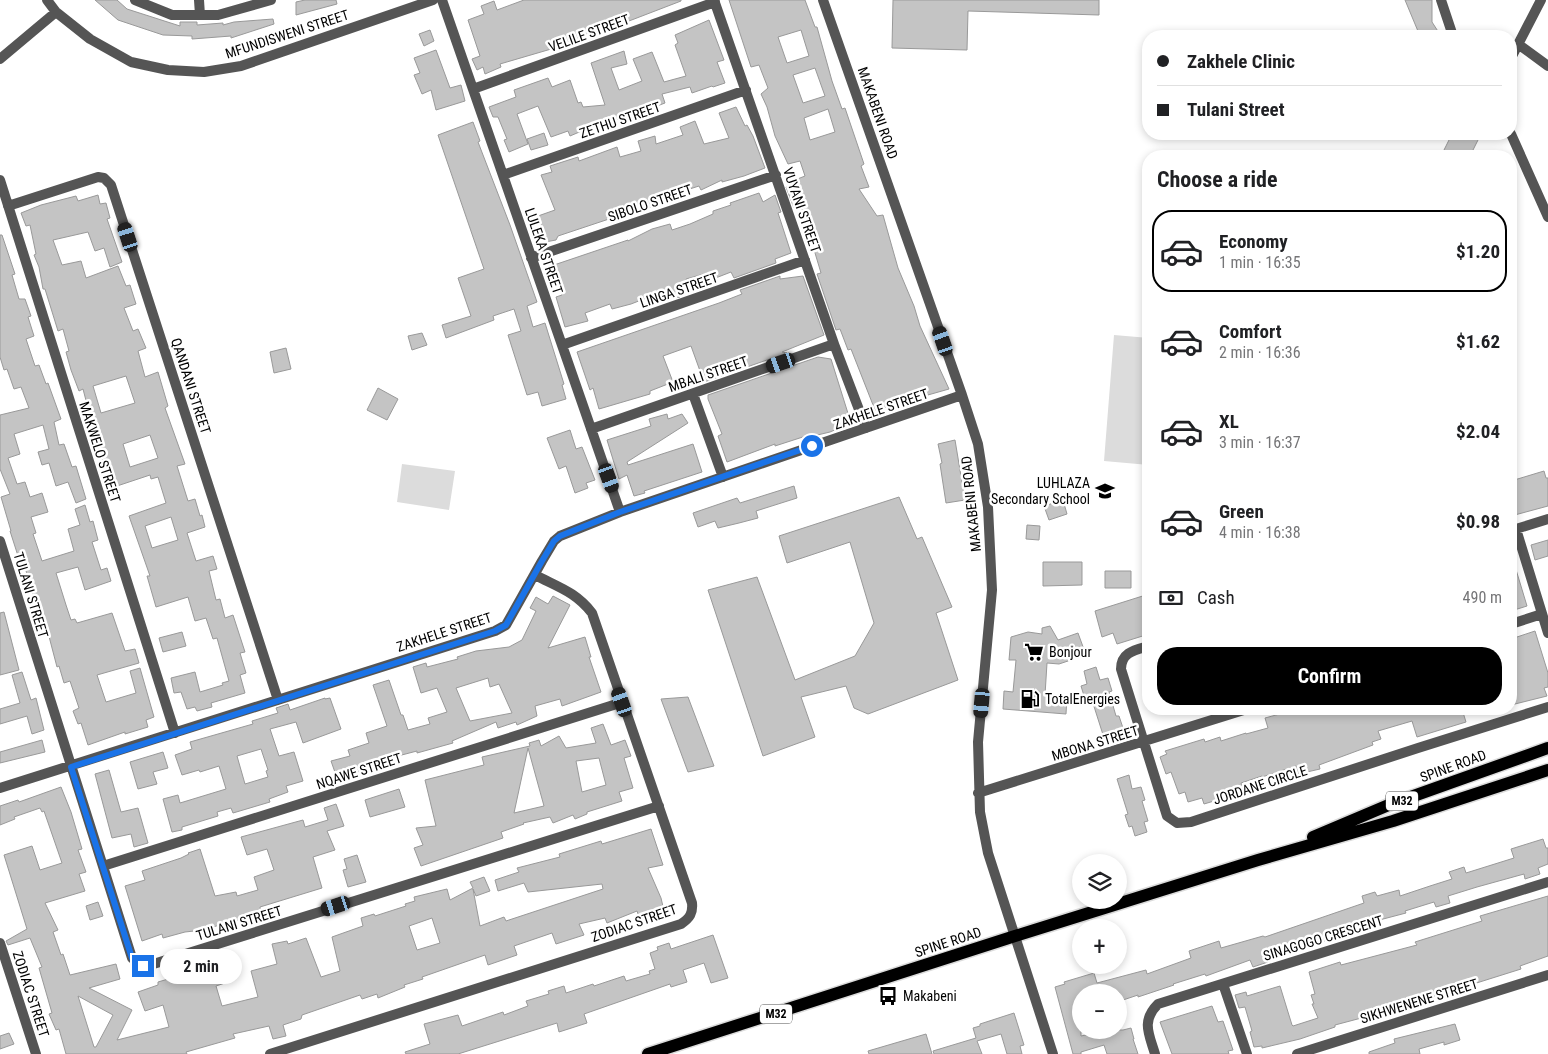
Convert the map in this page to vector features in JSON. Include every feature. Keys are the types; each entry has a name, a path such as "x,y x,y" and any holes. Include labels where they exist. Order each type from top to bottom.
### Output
{"main road":[{"name":"SPINE ROAD","path":"1258,860 1391,804 1548,748"},
{"name":"SPINE ROAD","path":"648,1054 1015,936 1258,860 1393,821 1548,770"}],"street":[{"name":"MFUNDISWENI STREET","path":"47,0 56,12 90,40 131,62 168,70 204,72 241,66 433,0"},
{"path":"136,0 172,14 200,15 218,15 269,0"},
{"path":"199,0 200,15"},
{"name":"LULEKA STREET","path":"442,0 620,512"},
{"name":"MAKABENI ROAD","path":"823,0 978,444 986,498 992,590 978,742 980,812 988,853 1053,1054"},
{"path":"1441,0 1451,30"},
{"path":"1540,0 1518,44 1548,66"},
{"name":"VELILE STREET","path":"473,89 715,1"},
{"name":"VUYANI STREET","path":"715,1 834,344 866,428"},
{"path":"0,59 56,12"},
{"name":"ZETHU STREET","path":"503,175 746,90"},
{"path":"1514,140 1548,217"},
{"name":"SIBOLO STREET","path":"532,258 776,175"},
{"name":"QANDANI STREET","path":"8,206 98,177 104,178 111,185 278,700"},
{"name":"MAKWELO STREET","path":"0,180 175,733"},
{"name":"LINGA STREET","path":"562,345 805,260"},
{"name":"MBALI STREET","path":"591,429 834,344"},
{"path":"693,394 723,477"},
{"name":"ZAKHELE STREET","path":"0,788 495,631 506,625 546,554 560,536 620,512 962,395"},
{"path":"1517,529 1548,519"},
{"path":"1517,539 1548,633"},
{"name":"TULANI STREET","path":"0,541 132,958 140,965 147,966 659,806"},
{"name":"ZODIAC STREET","path":"270,1054 682,924 692,914 692,902 592,614 584,602 576,596 535,576"},
{"path":"1517,622 1542,614"},
{"name":"JORDANE CIRCLE","path":"1142,649 1127,654 1123,658 1121,669 1167,816 1177,824 1184,824 1548,707"},
{"name":"NQAWE STREET","path":"103,866 622,702"},
{"name":"MBONA STREET","path":"978,793 1228,715"},
{"name":"SINAGOGO CRESCENT","path":"1155,1054 1147,1022 1153,1009 1158,1004 1548,882"},
{"name":"ZODIAC STREET","path":"0,943 36,1054"},
{"name":"SIKHWENENE STREET","path":"1297,1054 1548,975"},
{"path":"1223,984 1247,1054"}],"shaded area":[{"path":"1114,335 1142,337 1142,464 1104,461"},
{"path":"402,464 455,471 449,510 397,502"}],"building":[{"path":"95,0 117,0 127,9 180,26 180,22 197,22 197,25 223,23 223,25 234,22 273,19 274,24 231,38 231,36 192,39 192,36 163,35 118,20"},
{"path":"305,0 336,0 337,4 296,15 296,2"},
{"path":"524,0 681,1 603,31 602,27 558,47 500,64 501,67 485,74 483,67 477,70 472,59 480,56 468,20 484,14 481,6 494,1 497,10"},
{"path":"729,0 805,0 815,27 817,27 832,81 842,109 845,108 864,164 861,166 869,187 859,189 877,216 883,215 898,268 920,326 949,389 875,410 851,349 848,350 840,329 836,330 817,274 821,273 801,206 794,208 786,187 790,182 805,176 800,161 788,164 775,136 767,107 761,94 768,88 759,65 751,67","holes":["801,30 809,56 787,63 778,37","815,68 825,96 803,103 793,75","828,109 835,132 810,140 804,118"]},
{"path":"893,0 1099,0 1099,15 968,11 967,50 892,48"},
{"path":"1405,0 1432,0 1432,22 1437,30 1418,30"},
{"path":"709,20 724,60 717,62 725,83 692,93 690,87 662,94 665,103 650,110 591,127 570,136 568,131 551,137 538,106 517,114 528,144 509,152 504,140 507,139 498,117 493,117 489,107 516,97 514,90 548,78 552,87 570,80 578,103 581,102 583,107 605,105 591,63 624,51 627,64 611,68 619,90 642,81 633,59 652,52 664,82 686,76 675,45 678,43 675,35"},
{"path":"430,30 434,41 424,46 419,34"},
{"path":"436,50 450,88 461,85 465,101 436,110 431,90 422,94 414,75 420,73 414,58"},
{"path":"736,107 745,126 747,125 753,136 765,168 744,176 722,182 722,180 701,190 699,186 655,200 655,205 640,211 635,211 633,204 610,212 612,218 558,236 556,240 545,242 540,239 536,229 542,227 538,216 555,210 541,175 552,172 550,166 578,157 579,161 617,147 620,157 641,151 638,141 655,136 656,144 683,135 680,127 695,121 704,144 729,138 719,113"},
{"path":"473,122 480,141 478,142 537,302 527,306 533,327 545,323 564,384 562,385 566,399 542,406 538,392 527,395 508,335 521,331 514,309 493,316 494,320 446,338 442,325 471,316 458,278 484,269 438,135"},
{"path":"544,133 548,145 531,150 527,139"},
{"path":"1449,140 1478,140 1473,150 1444,150"},
{"path":"759,193 763,202 775,195 781,212 778,213 791,253 775,259 776,263 734,278 731,272 713,279 711,272 686,279 688,284 677,287 680,297 675,298 667,290 612,309 610,304 585,313 588,321 565,327 556,297 562,295 551,266 628,241 652,229 670,224 672,230 690,224 713,214 713,211 731,205 730,203"},
{"path":"98,195 100,204 106,203 110,218 107,219 122,262 110,267 104,248 95,251 88,232 53,240 62,265 81,261 86,278 118,266 126,286 130,285 136,304 124,308 133,331 138,329 146,348 138,351 145,377 158,372 168,406 165,408 185,464 177,466 188,501 195,499 205,527 187,533 196,561 213,556 217,569 209,571 216,600 220,599 225,618 233,615 245,652 240,653 246,673 240,675 245,693 211,703 212,707 197,711 195,707 187,709 181,692 174,693 171,678 195,672 200,692 223,685 222,683 229,681 217,638 213,639 206,618 195,621 188,597 156,607 147,576 150,576 129,516 166,503 158,477 151,479 150,475 114,487 109,472 106,472 83,389 79,391 71,370 66,352 69,351 63,329 58,331 45,289 43,289 39,267 34,255 36,254 30,225 26,226 21,213 41,205 76,196 78,201","holes":["126,376 135,403 101,413 93,386","150,435 158,458 130,467 123,444","171,517 178,540 152,548 145,526"]},
{"path":"0,235 2,235 15,274 12,275 19,299 25,299 31,316 28,317 34,336 26,339 35,366 39,365 46,384 48,383 61,419 54,422 59,445 64,444 72,467 76,466 86,499 76,503 68,482 56,486 49,463 42,465 38,452 49,449 43,425 14,434 20,454 8,458 17,484 25,482 30,497 42,493 48,512 31,517 36,533 33,534 42,561 74,551 68,529 80,525 75,509 85,505 90,522 93,521 98,540 92,542 101,570 107,568 111,581 85,590 78,567 56,573 66,605 71,620 75,619 77,623 112,613 125,651 135,649 139,663 97,675 106,702 136,693 130,671 140,668 154,717 146,720 148,727 125,734 125,732 88,745 81,723 78,724 73,711 79,708 70,681 64,683 59,666 57,667 46,625 42,626 24,564 22,565 19,559 10,531 1,497 10,494 0,469 0,415 29,408 21,387 14,389 7,369 4,370 0,357"},
{"path":"780,276 780,279 803,276 824,335 782,352 787,353 704,382 691,346 663,356 673,382 650,391 650,394 599,409 593,388 590,390 577,352 719,303 742,294 740,290"},
{"path":"422,333 427,345 412,350 408,336"},
{"path":"286,348 291,369 274,373 270,352"},
{"path":"818,357 831,359 851,423 830,432 809,437 809,435 775,446 775,444 727,462 718,436 722,434 708,395"},
{"path":"378,388 398,399 387,420 367,410"},
{"path":"667,414 668,419 682,414 688,423 627,462 628,465 693,444 702,472 634,496 627,475 619,479 607,440 651,426 649,419"},
{"path":"570,430 576,449 582,447 595,480 586,483 588,488 575,493 566,466 559,469 547,438"},
{"path":"955,440 965,500 946,503 938,444"},
{"path":"1544,471 1546,478 1548,478 1548,506 1517,514 1517,479"},
{"path":"794,486 797,498 756,511 758,518 718,528 715,521 698,527 693,513 737,498 740,503"},
{"path":"899,497 917,539 922,537 952,607 936,613 958,680 868,714 854,708 846,686 801,697 815,737 763,756 708,590 757,577 795,680 855,656 874,623 850,542 787,563 779,536"},
{"path":"1063,500 1067,514 1049,520 1044,506"},
{"path":"1027,525 1040,526 1039,540 1026,539"},
{"path":"1548,540 1548,556 1535,560 1531,545"},
{"path":"1043,562 1082,562 1082,585 1043,586"},
{"path":"1105,571 1131,571 1131,588 1105,588"},
{"path":"1517,573 1527,606 1517,609"},
{"path":"553,596 570,605 548,648 585,637 591,657 589,657 601,692 562,706 560,699 535,706 537,716 517,725 516,722 498,728 496,722 452,741 453,743 394,757 395,761 337,778 331,761 350,756 348,750 369,743 366,733 387,726 373,685 389,680 408,730 430,724 428,718 447,712 437,688 421,693 413,667 426,663 427,667 458,659 457,657 476,651 509,647 522,640 536,611 530,608 536,597 548,604","holes":["488,678 490,687 499,684 512,713 470,721 456,688"]},
{"path":"1142,596 1142,636 1117,644 1113,633 1102,637 1095,611"},
{"path":"4,612 19,670 0,675 0,613"},
{"path":"1050,626 1058,640 1078,633 1086,655 1073,659 1071,652 1071,660 1059,664 1047,663 1045,695 1067,697 1066,714 1003,709 1004,691 1013,692 1016,660 1009,660 1011,637 1028,632 1042,634 1042,628"},
{"path":"1535,631 1548,673 1548,687 1544,688 1547,696 1517,704 1517,637"},
{"path":"182,632 186,646 163,652 159,638"},
{"path":"1096,667 1100,680 1108,678 1112,691 1109,692 1116,716 1119,716 1123,728 1119,729 1121,736 1105,741 1091,697 1085,699 1081,686 1087,684 1084,671"},
{"path":"22,672 31,700 36,698 44,730 32,734 27,716 0,724 0,709 20,703 12,675"},
{"path":"688,697 714,766 688,772 661,699"},
{"path":"330,698 341,729 303,743 296,722 270,729 279,756 294,752 303,781 286,786 288,792 269,799 270,802 233,813 231,808 217,812 218,816 172,832 163,799 178,795 180,803 226,789 219,766 182,775 175,755 192,749 190,742 253,724 252,721 278,713 276,708 288,704 290,710","holes":["261,749 268,770 266,771 268,777 245,784 237,756"]},
{"path":"1276,715 1464,715 1466,722 1417,737 1412,721 1378,731 1381,739 1372,742 1373,745 1319,765 1320,769 1298,774 1296,766 1262,776 1241,783 1244,792 1204,804 1202,798 1188,802 1185,792 1179,794 1171,772 1166,774 1160,757 1167,754 1165,751 1204,739 1205,742 1220,737 1221,741 1268,728 1265,718"},
{"path":"603,724 611,745 625,740 631,756 624,758 633,788 619,792 622,801 587,812 587,814 575,819 573,815 553,823 550,817 523,823 501,832 503,838 421,866 414,848 423,845 416,828 436,826 425,780 484,765 482,757 530,746 529,743 539,740 541,746 559,736 566,748 596,743 591,728","holes":["528,748 544,806 514,813","599,758 606,785 582,792 576,761"]},
{"path":"42,740 45,752 0,763 0,752"},
{"path":"163,752 168,768 153,772 157,784 138,789 130,762"},
{"path":"109,770 121,812 138,808 148,843 134,847 131,834 112,838 95,774"},
{"path":"1129,775 1132,789 1141,787 1145,800 1142,801 1148,821 1144,822 1147,832 1135,836 1132,826 1129,827 1125,815 1128,814 1117,779"},
{"path":"61,787 82,849 78,850 86,872 79,874 85,891 45,903 58,930 53,932 70,975 116,964 120,979 89,988 132,1010 117,1040 169,1027 163,1005 145,1011 138,992 158,985 158,982 219,964 225,983 216,986 222,1006 258,997 251,971 277,964 272,944 287,941 288,944 306,938 321,977 340,971 332,937 363,926 361,918 374,914 375,916 406,906 405,904 415,901 414,897 447,889 450,900 473,888 470,882 484,877 490,891 476,896 473,889 480,926 504,917 506,921 603,889 602,884 528,892 524,883 498,891 495,880 519,872 517,868 560,857 559,854 601,841 602,844 651,829 663,865 648,868 661,898 665,915 641,923 637,911 607,923 605,918 579,924 584,935 556,944 552,933 514,946 517,955 488,965 485,955 422,977 423,979 404,985 405,987 378,998 377,994 362,999 360,995 302,1015 301,1019 283,1025 286,1036 273,1039 269,1026 233,1034 235,1038 186,1052 187,1054 66,1054 59,1029 56,1030 49,1014 52,1013 39,968 42,967 30,938 8,945 6,941 27,929 4,855 32,846 40,870 62,863 44,811 42,812 40,808 14,817 15,819 0,825 0,806 18,800 19,802","holes":["432,918 440,943 417,950 409,926","78,996 113,1015 96,1047 94,1047"]},
{"path":"399,789 405,807 370,817 365,800"},
{"path":"336,804 344,826 327,831 335,850 313,857 322,888 260,907 261,914 194,932 185,932 163,938 162,934 142,941 125,886 145,880 142,871 181,858 188,853 200,849 215,896 236,892 237,896 258,890 254,877 274,870 267,849 247,855 241,837 303,820 305,827 328,820 324,808"},
{"path":"1543,839 1546,848 1548,848 1548,864 1538,868 1540,874 1525,879 1524,874 1477,887 1448,896 1450,903 1436,907 1434,902 1405,911 1406,913 1368,923 1367,921 1339,930 1341,936 1317,943 1317,945 1302,950 1300,946 1266,957 1268,962 1253,967 1250,960 1138,997 1138,995 1127,999 1127,984 1072,984 1072,1039 1127,1039 1127,1029 1131,1028 1138,1054 1107,1054 1104,1045 1081,1052 1081,1054 1073,1054 1055,987 1065,984 1064,982 1091,974 1094,974 1097,983 1146,970 1147,974 1191,958 1189,951 1219,941 1221,948 1265,937 1364,903 1362,896 1375,892 1377,896 1399,890 1400,896 1452,879 1449,872 1464,867 1466,873 1514,858 1511,849"},
{"path":"357,855 366,882 348,887 343,870 347,869 344,859"},
{"path":"1548,896 1548,956 1520,966 1521,969 1432,997 1433,999 1335,1025 1335,1027 1300,1039 1262,1048 1262,1046 1254,1047 1250,1032 1252,1031 1245,1007 1239,1008 1235,995 1246,992 1247,996 1280,986 1293,1026 1318,1018 1312,1004 1314,1004 1311,995 1315,994 1309,972 1340,962 1341,965 1417,945 1415,942 1482,921 1480,916"},
{"path":"98,902 103,916 90,920 86,906"},
{"path":"713,935 728,978 711,983 704,963 683,970 687,982 671,987 670,984 584,1014 587,1023 559,1032 557,1023 458,1054 406,1054 405,1052 430,1044 424,1024 458,1015 462,1026 503,1012 504,1015 528,1006 526,1001 549,994 548,991 564,986 566,993 624,976 626,981 650,974 649,971 655,969 650,953 658,950 657,947 669,943 671,949"},
{"path":"1212,1006 1218,1022 1223,1021 1233,1050 1228,1051 1229,1054 1172,1054 1160,1022"},
{"path":"1014,1013 1024,1045 1020,1046 1022,1054 1007,1054 1001,1034 977,1041 982,1054 934,1054 933,1051 976,1038 973,1028 980,1026 980,1024"},
{"path":"1455,1024 1460,1040 1419,1049 1420,1054 1369,1054 1369,1052 1395,1043 1394,1039"},
{"path":"9,1033 14,1044 0,1049 0,1036"},
{"path":"926,1034 932,1054 869,1054 868,1051"}],"place":[{"name":"LUHLAZA Secondary School","path":"1105,491"},
{"name":"Bonjour","path":"1034,652"},
{"name":"TotalEnergies","path":"1030,699"},
{"name":"Makabeni","path":"888,996"}],"route":[{"path":"143,966 134,962 132,958 71,767 495,631 506,625 554,541 560,536 620,512 812,446"}]}
